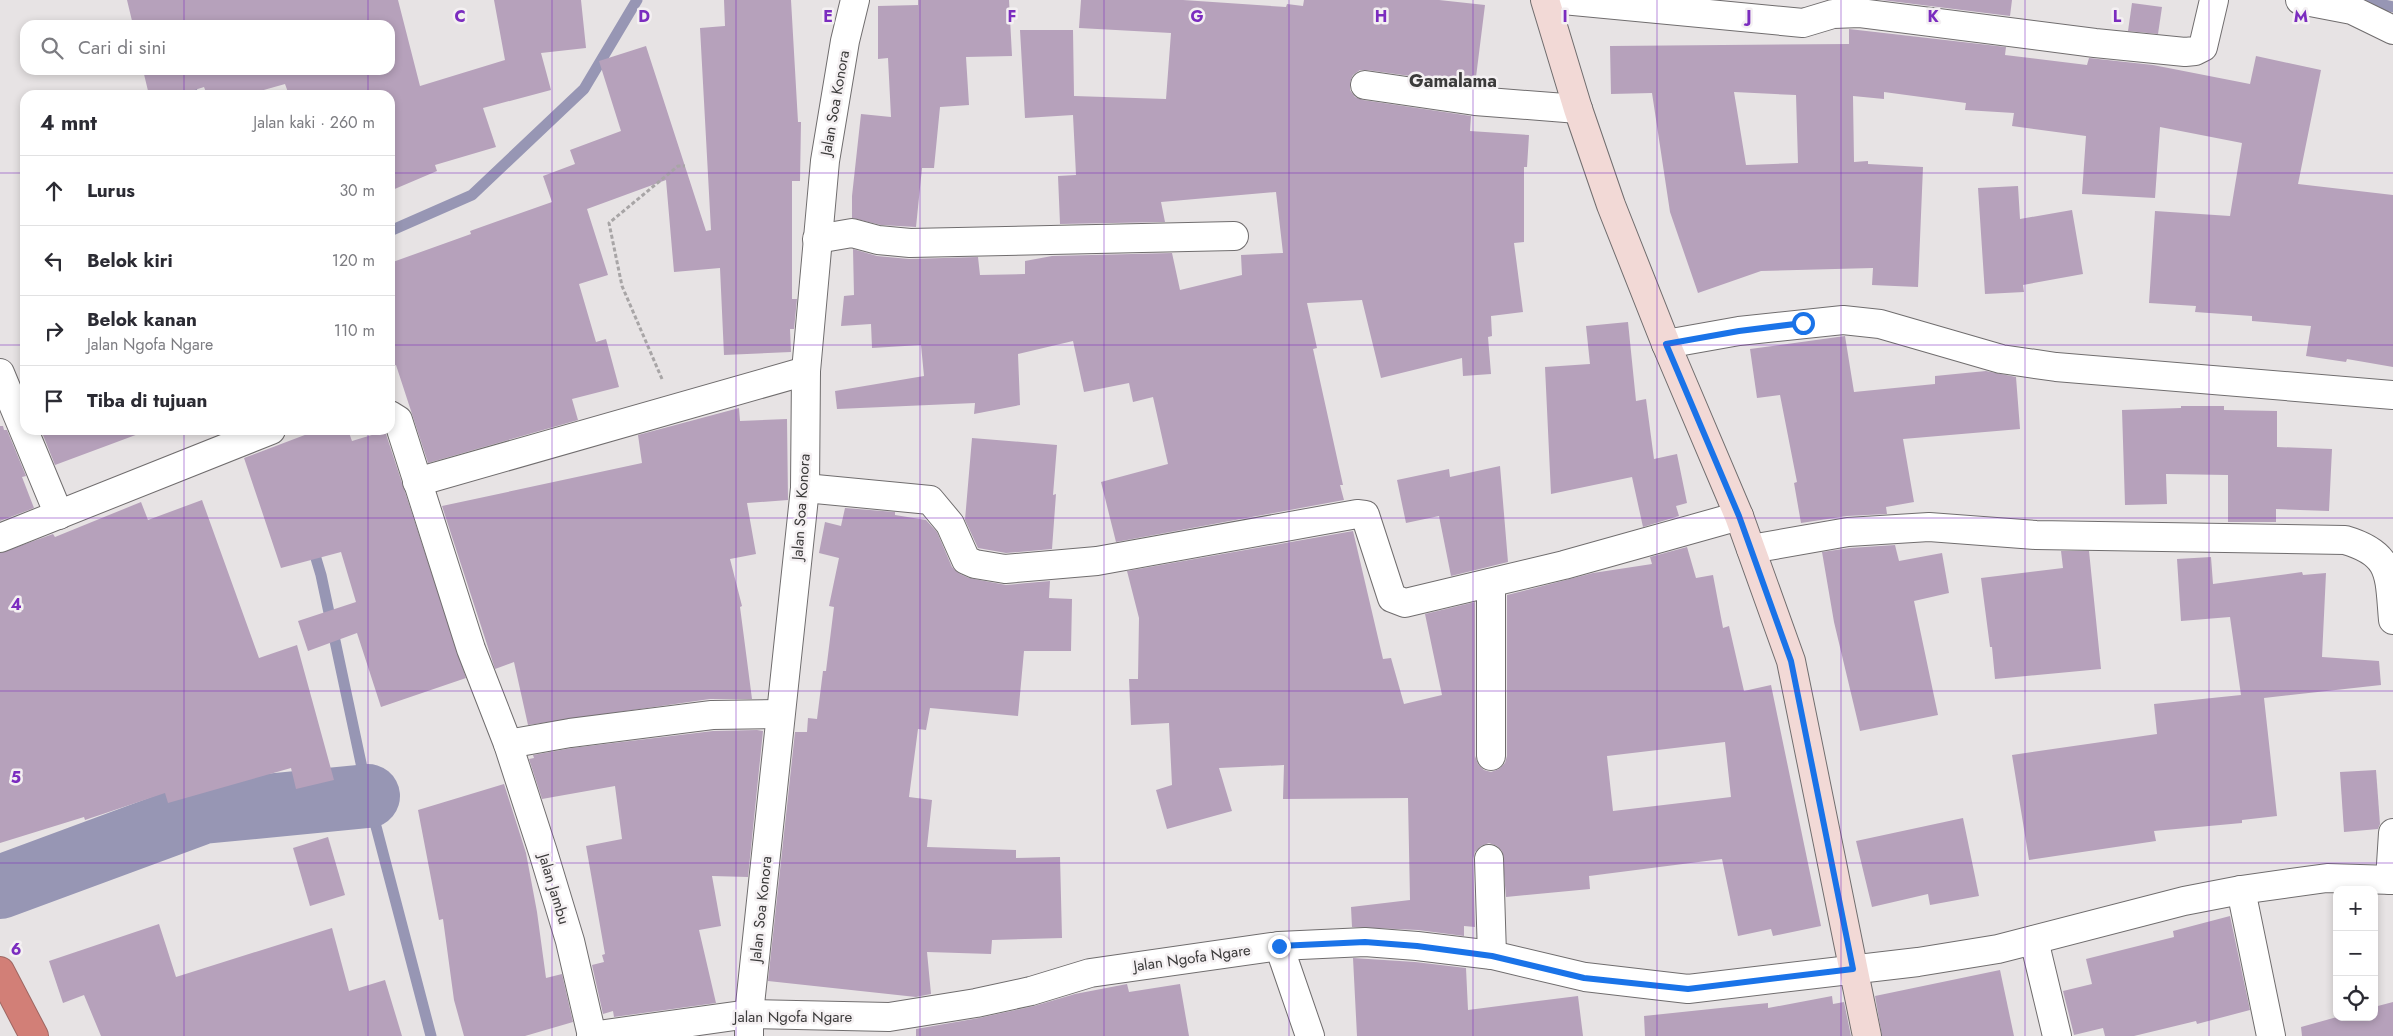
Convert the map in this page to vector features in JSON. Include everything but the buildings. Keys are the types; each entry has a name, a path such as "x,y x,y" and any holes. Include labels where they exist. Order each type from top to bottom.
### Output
{"highway":[{"path":"0,971 34,1036"}],"street":[{"name":"Jalan Soa Konora","path":"749,1025 805,488 806,371 825,161 845,41 855,0"},
{"path":"1545,0 1578,109 1611,205 1666,344 1739,516 1791,661 1867,1036"},
{"path":"1563,0 1803,23 1833,14 1860,13 2095,43 2185,52 2195,51 2203,47 2214,0"},
{"path":"2300,0 2352,10 2393,30"},
{"path":"1365,85 1476,101 1578,109"},
{"path":"818,239 852,233 878,240 910,243 1234,236"},
{"path":"1666,344 1739,331 1843,320 1880,324 2001,359 2056,368 2393,395"},
{"path":"417,482 806,371"},
{"path":"0,374 20,421"},
{"name":"Jalan Jambu","path":"395,418 398,420 470,649 508,744 570,940 592,1036"},
{"path":"26,435 59,514"},
{"path":"0,538 255,435"},
{"path":"805,488 930,500 950,524 966,560 974,564 1005,569 1097,561 1357,514 1367,517 1392,598 1405,603 1491,583 1739,516"},
{"path":"1751,549 1848,532 1929,527 2036,536 2345,540 2366,546 2382,559 2390,585 2393,620"},
{"path":"1491,583 1491,756"},
{"path":"508,744 570,733 712,715 780,714"},
{"path":"2392,880 2393,833"},
{"path":"1490,858 1492,956"},
{"name":"Jalan Ngofa Ngare","path":"592,1036 888,1016 976,1003 1031,991 1090,973 1279,946 1365,942 1417,946 1492,956 1584,978 1688,989 1918,962 1998,949 2184,901 2241,890 2327,878 2392,880"},
{"path":"2241,890 2271,1036"},
{"path":"2034,940 2057,1036"},
{"path":"1279,946 1310,1036"}],"path":[{"path":"675,409 622,286 608,223 678,166 684,166"}],"waterway":[{"path":"395,229 472,195 584,89 637,0"},
{"path":"2362,0 2393,7"},
{"path":"187,75 191,90"},
{"path":"312,545 321,575 368,796 431,1036"},
{"path":"0,887 203,812 368,796"}],"district":[{"name":"Gamalama","path":"1453,81"}],"route":[{"path":"1279,946 1365,942 1417,946 1492,956 1584,978 1688,989 1853,969 1791,661 1739,516 1666,344 1739,331 1803,323"}]}
